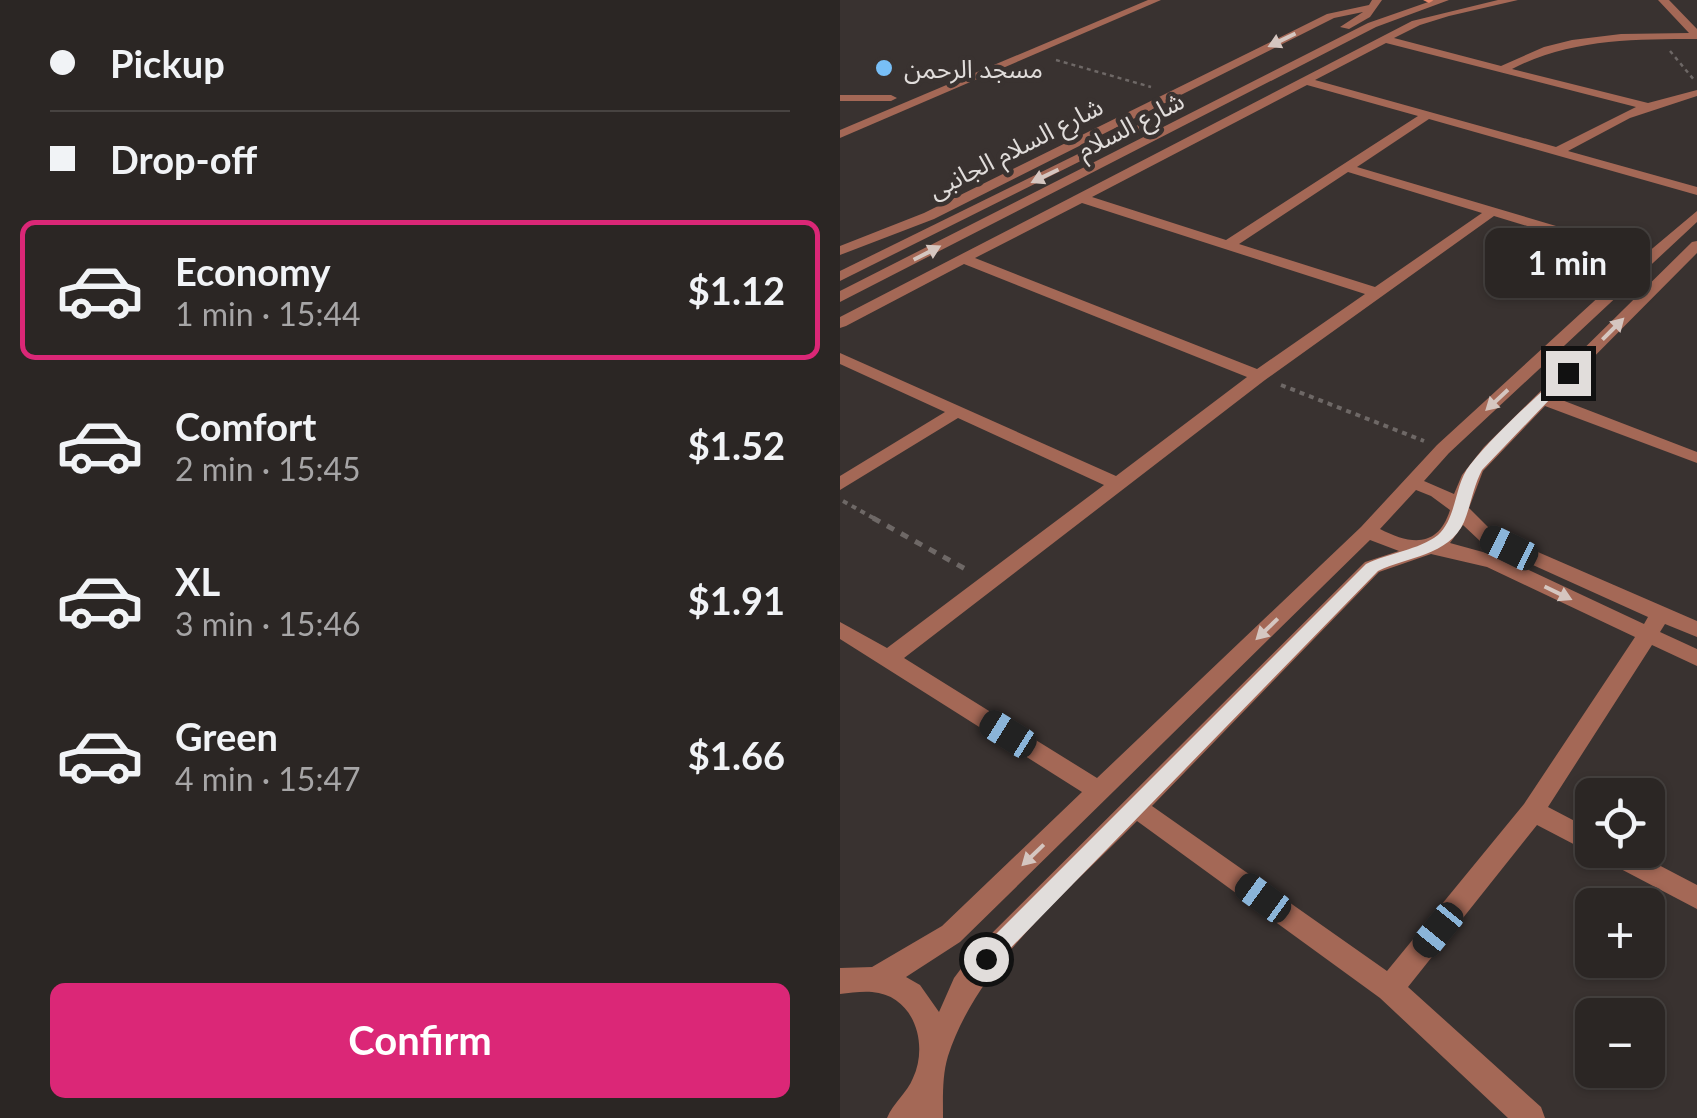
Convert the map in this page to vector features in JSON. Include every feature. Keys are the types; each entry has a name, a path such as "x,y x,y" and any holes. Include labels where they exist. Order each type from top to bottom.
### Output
{"street":[{"path":"840,118 1133,0"},
{"path":"840,134 1156,0"},
{"name":"شارع السلام","path":"846,294 1372,26 1444,0"},
{"path":"840,323 1384,40 1447,12 1513,0"},
{"path":"1663,0 1697,35"},
{"name":"شارع السلام","path":"843,272 950,223 1354,22 1375,3"},
{"name":"شارع السلام الجانبى","path":"840,251 929,216 1330,16 1375,3"},
{"path":"1501,70 1550,46 1599,38 1697,35"},
{"path":"1384,40 1644,106"},
{"path":"951,75 969,81"},
{"path":"1303,80 1697,191"},
{"path":"1560,150 1603,124 1644,106 1697,93"},
{"path":"840,98 891,98"},
{"path":"1228,245 1430,114"},
{"path":"1347,168 1651,259"},
{"path":"1078,197 1377,293"},
{"path":"888,659 1260,376 1493,211"},
{"path":"850,979 902,966 951,934 1368,531 1444,449 1697,215"},
{"path":"929,216 950,223"},
{"path":"902,1118 932,1065 964,987 986,959 1372,568 1397,555 1426,549 1445,537 1456,523 1476,468 1697,246"},
{"path":"962,258 1260,376"},
{"path":"843,272 846,294"},
{"path":"840,358 1118,484"},
{"path":"1543,399 1697,458"},
{"path":"840,484 958,411"},
{"path":"1413,484 1441,491 1486,536 1654,625 1697,658"},
{"path":"1368,531 1394,544 1473,554 1654,625 1697,630"},
{"path":"1390,989 1533,811 1654,625"},
{"path":"840,629 1100,791"},
{"path":"1135,807 1390,989 1530,1118"},
{"path":"1533,811 1575,833"},
{"path":"1641,868 1697,898"},
{"path":"850,979 907,991 930,1016 928,1118"}],"path":[{"path":"1656,36 1697,83"},
{"path":"1034,54 1173,93"},
{"path":"1260,376 1444,449"},
{"path":"840,500 989,582"}],"place":[{"name":"مسجد الرحمن","path":"884,68"}],"route":[{"path":"986,959 1372,568 1397,555 1426,549 1445,537 1456,523 1465,487 1476,468 1568,373"}]}
